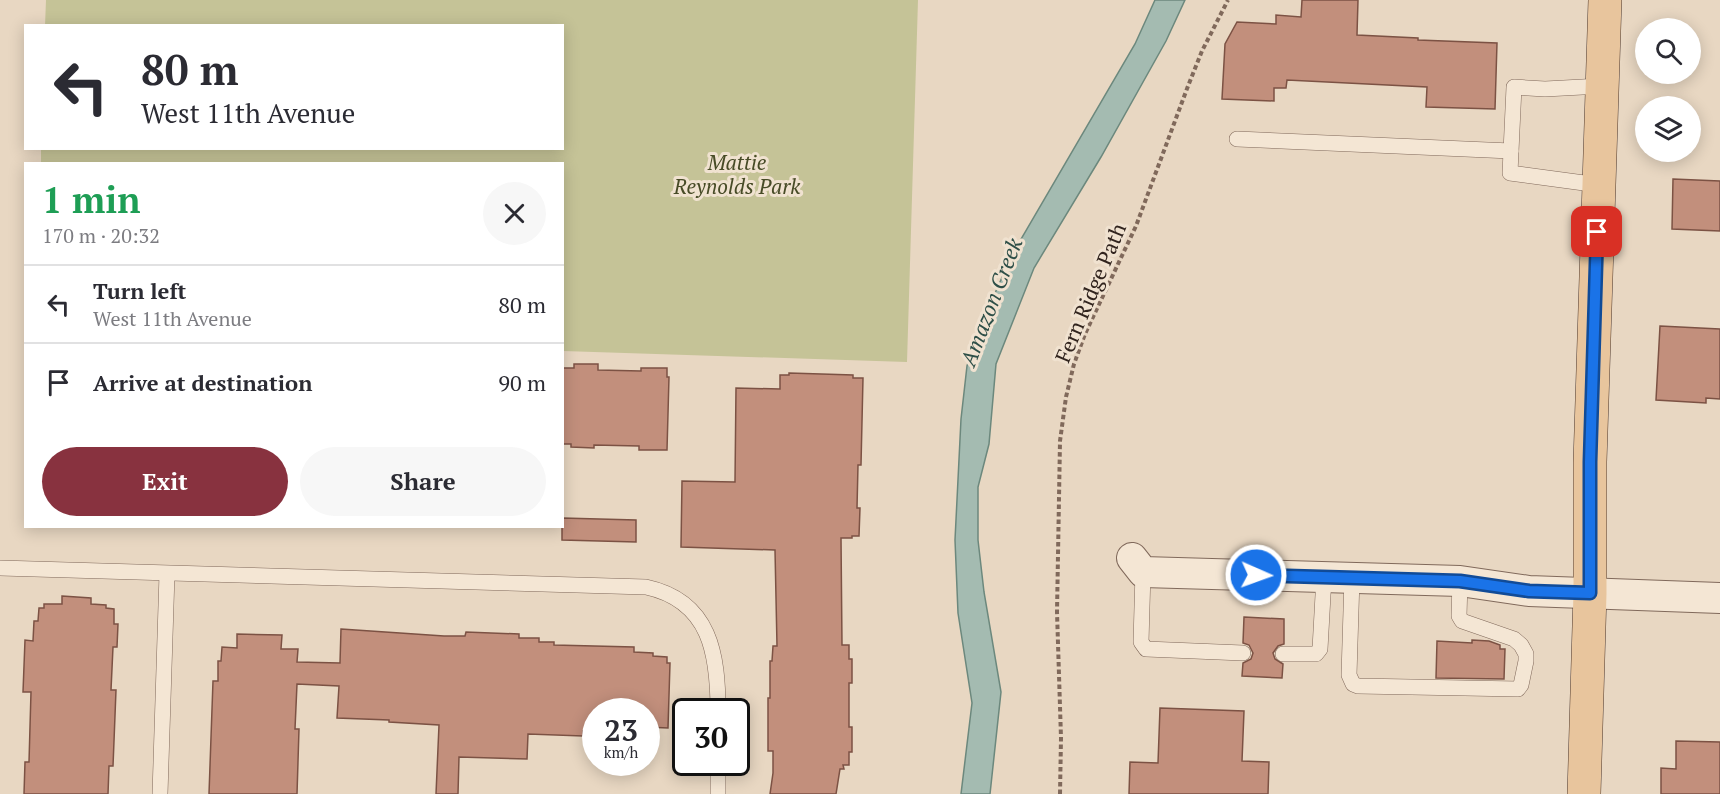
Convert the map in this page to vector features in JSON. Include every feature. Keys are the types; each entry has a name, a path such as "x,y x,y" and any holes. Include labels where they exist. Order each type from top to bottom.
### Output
{"main road":[{"path":"1584,794 1590,593 1590,462 1605,0"}],"street":[{"path":"1137,565 1338,578 1460,581 1529,591 1720,598"}],"lane":[{"path":"1599,185 1510,173 1510,152 1514,87 1601,86"},
{"path":"1237,139 1510,152"},
{"path":"1137,565 1141,642 1146,649 1243,653"},
{"path":"0,568 646,587 660,590 676,598 693,612 704,627 712,644 716,662 717,698"},
{"path":"160,794 167,574"},
{"path":"1338,578 1349,675 1353,684 1518,689 1526,661 1523,647 1514,639 1462,621 1459,616 1460,581"},
{"path":"1283,654 1316,654 1320,649 1338,578"},
{"path":"718,776 718,794"}],"path":[{"name":"Fern Ridge Path","path":"1060,794 1061,738 1057,612 1060,441 1066,396 1085,334 1136,226 1202,51 1228,0"}],"green space":[{"name":"Mattie Reynolds Park","path":"46,0 918,0 907,362 564,351 564,162 41,162 41,150 564,150 564,24 45,24"}],"shaded area":[{"path":"1155,0 1185,0 1166,41 1101,157 1034,268 996,364 989,444 978,487 978,540 984,592 1001,692 990,794 961,794 972,703 958,613 955,540 961,419 967,366 978,331 1013,253 1135,44"}],"building":[{"path":"1302,0 1358,0 1357,35 1497,43 1495,109 1426,107 1427,87 1287,80 1286,88 1274,88 1274,101 1222,99 1225,44 1237,22 1276,24 1276,15 1301,17"},
{"path":"1673,179 1720,181 1720,231 1672,229"},
{"path":"1660,326 1720,329 1720,399 1706,398 1706,403 1656,400"},
{"path":"574,364 598,364 598,370 641,371 641,368 667,368 667,377 669,377 667,450 639,450 639,446 571,447 571,444 564,444 564,368 574,368"},
{"path":"789,373 853,375 853,378 863,378 861,465 858,465 859,536 841,538 842,645 849,645 849,659 852,659 852,683 849,683 849,727 852,727 852,752 849,752 849,765 843,765 844,769 840,769 836,794 770,794 773,751 768,751 768,698 770,698 770,661 772,661 773,646 777,646 775,550 681,547 682,481 735,482 736,388 780,389 780,375 789,375"},
{"path":"564,518 636,520 636,542 562,540"},
{"path":"62,596 91,598 91,604 106,605 106,608 114,609 114,624 118,624 117,647 113,647 111,690 116,690 113,766 109,766 108,794 24,794 25,762 29,762 31,692 23,692 25,640 33,641 34,621 38,621 39,608 44,608 44,604 62,604"},
{"path":"1244,617 1284,619 1284,644 1278,646 1273,653 1275,659 1283,664 1282,678 1242,676 1243,663 1251,659 1253,653 1249,645 1243,643"},
{"path":"341,629 444,636 465,636 466,632 519,634 519,638 539,638 539,642 554,642 554,645 634,647 634,652 653,653 653,656 667,657 667,663 670,663 668,728 660,728 660,698 582,698 582,736 528,734 527,759 459,757 458,794 436,794 439,725 337,718 339,686 297,684 295,729 299,729 297,794 209,794 213,681 218,681 218,661 221,661 222,647 237,648 237,634 282,635 281,649 298,649 297,662 340,663"},
{"path":"1472,640 1489,641 1500,645 1500,649 1505,649 1504,679 1436,678 1437,641 1472,643"},
{"path":"1160,708 1244,711 1242,761 1269,762 1268,794 1129,794 1130,762 1158,763"},
{"path":"1676,741 1720,742 1720,794 1661,794 1661,768 1676,769"}],"route":[{"path":"1256,575 1460,581 1529,591 1590,593 1590,462 1597,232"}],"water label":[{"name":"Amazon Creek","path":"991,302"}]}
